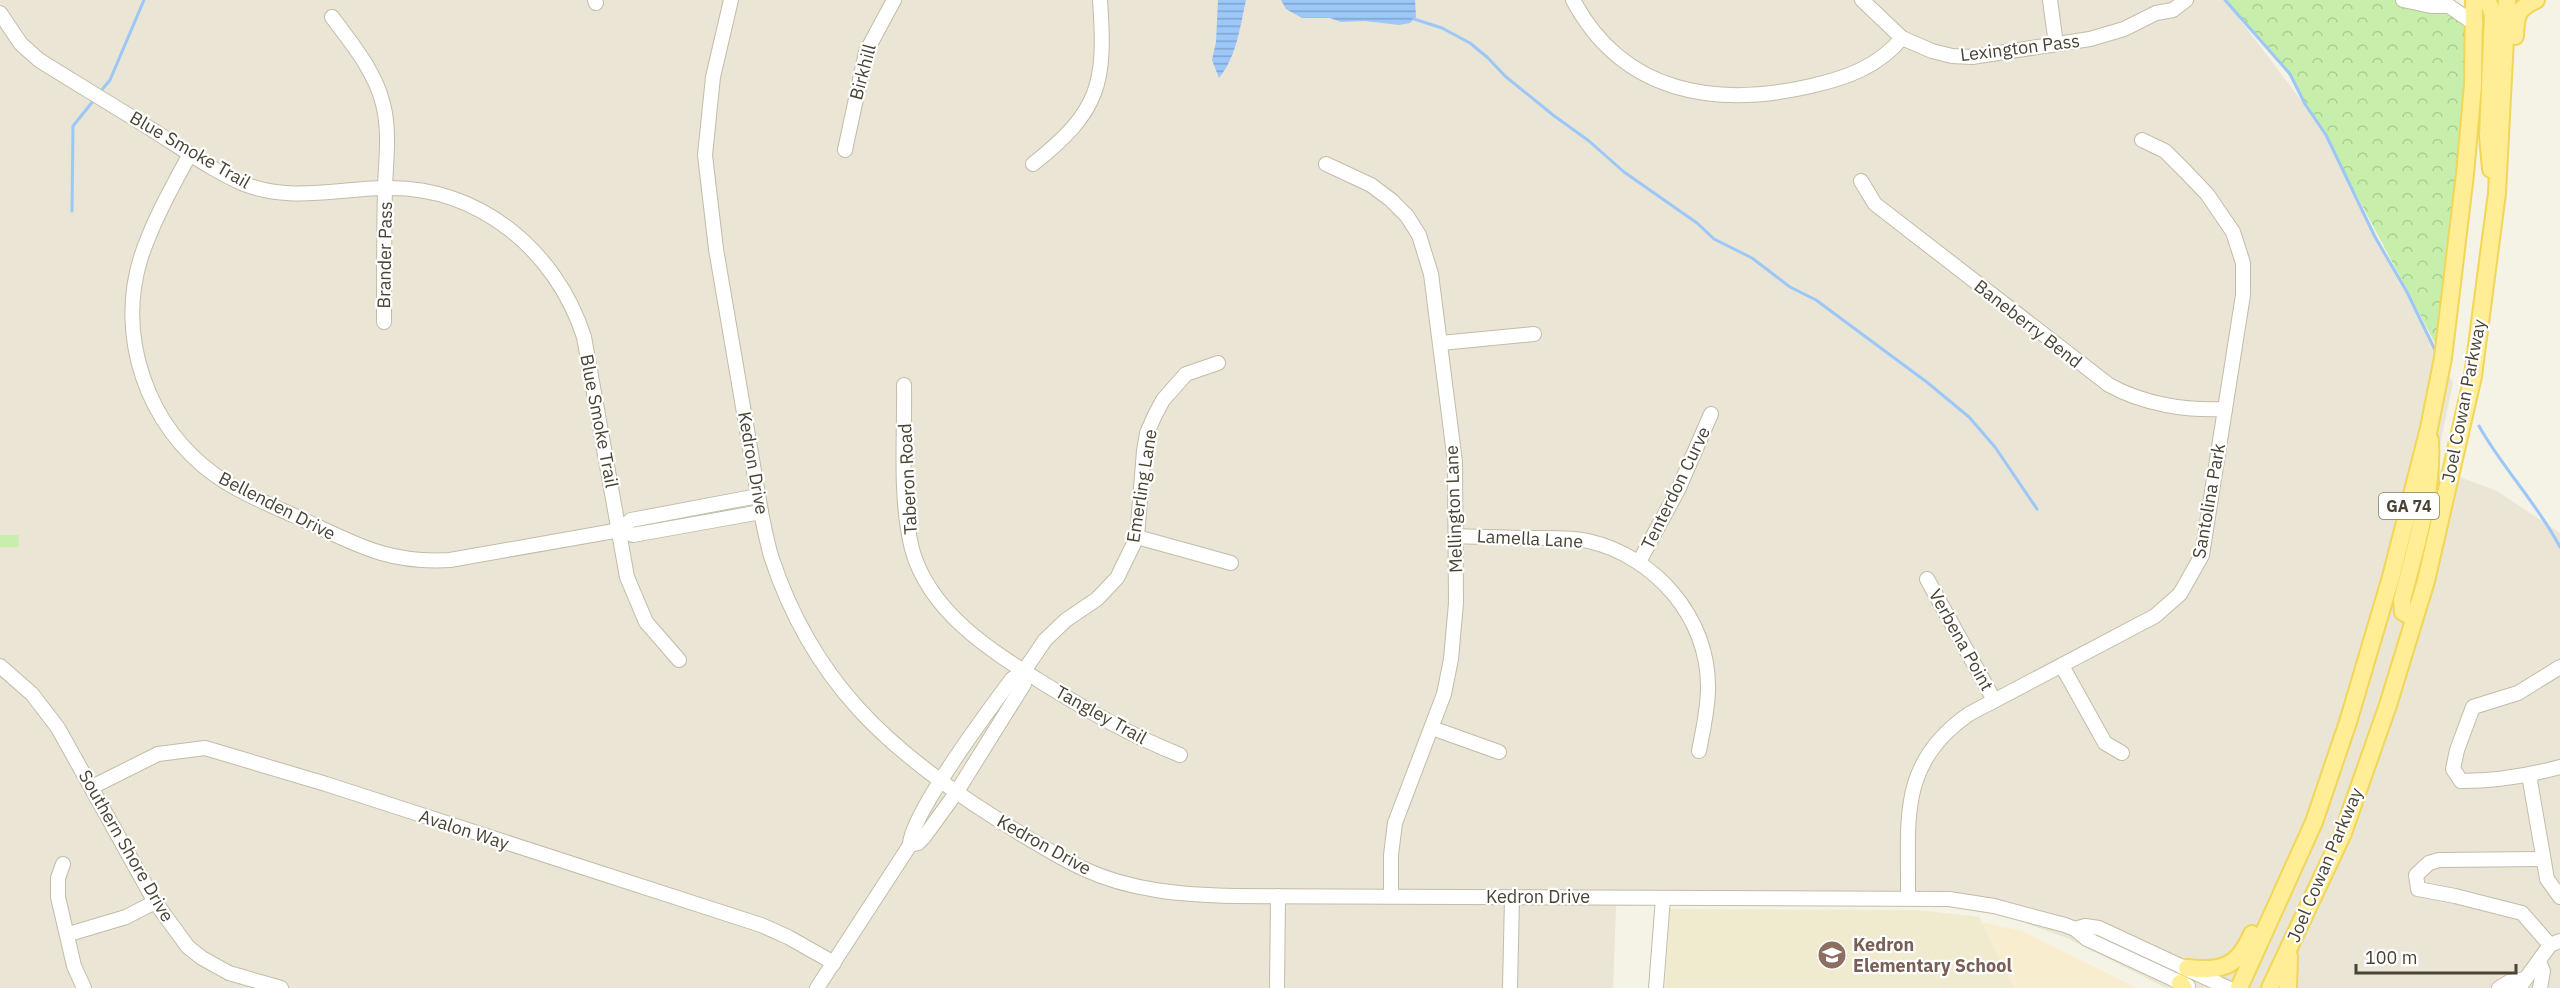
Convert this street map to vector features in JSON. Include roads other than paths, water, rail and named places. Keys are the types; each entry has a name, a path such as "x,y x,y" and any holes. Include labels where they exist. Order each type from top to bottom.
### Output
{"main road":[{"name":"Joel Cowan Parkway","path":"2239,988 2314,822 2348,722 2382,609 2429,428 2443,358 2465,174 2474,85 2474,0"},
{"path":"2485,0 2493,15 2488,136 2490,167 2497,193"},
{"name":"Joel Cowan Parkway","path":"2270,988 2343,833 2388,705 2426,581 2473,376 2497,193 2502,130 2506,0"},
{"path":"2502,130 2508,120 2512,104 2516,18 2522,6 2536,0"},
{"path":"2416,612 2408,615 2403,612 2402,600 2424,512 2432,463 2429,428"},
{"path":"2186,982 2234,962 2246,949 2293,845 2314,822"},
{"path":"2252,988 2253,976 2309,846 2314,822"},
{"path":"2288,988 2289,948"}],"street":[{"name":"Kedron Drive","path":"731,0 712,77 705,155 709,206 716,249 758,496 770,553 804,632 822,662 865,717 908,758 956,793 1084,870 1135,886 1188,894 1278,896 1949,899 1987,904 2075,929 2087,939 2186,982 2228,988"},
{"name":"Birkhill","path":"845,150 866,52 894,0"},
{"path":"1033,164 1053,150 1073,130 1088,108 1095,92 1101,52 1100,0"},
{"path":"1573,0 1608,46 1634,67 1682,90 1722,97 1771,93 1838,80 1867,68 1889,54 1902,38"},
{"name":"Lexington Pass","path":"1862,0 1902,38 1932,51 1952,56 1972,57 2090,39 2124,29 2156,13 2172,10 2186,0"},
{"path":"2050,0 2056,44"},
{"path":"2156,13 2164,0"},
{"path":"2403,0 2431,6 2450,6 2475,24"},
{"name":"Blue Smoke Trail","path":"0,13 21,44 39,60 190,154 244,183 277,192 306,195 385,188 432,194 468,205 495,219 523,239 547,264 566,293 584,337 627,577 646,622 679,660"},
{"name":"Brander Pass","path":"332,17 374,79 383,104 387,125 384,322"},
{"name":"Santolina Park","path":"1908,898 1909,807 1917,776 1929,751 1942,735 1969,714 1994,700 2155,616 2180,594 2202,555 2243,295 2243,263 2233,232 2193,178 2165,151 2142,140"},
{"name":"Bellenden Drive","path":"190,154 157,218 141,258 132,316 138,358 147,390 166,425 194,458 217,476 252,496 368,550 401,559 424,561 450,560 620,530 633,535 761,512"},
{"name":"Mellington Lane","path":"1326,164 1371,185 1391,200 1407,216 1419,235 1431,274 1456,483 1455,612 1452,650 1444,694 1395,823 1391,855 1391,895"},
{"name":"Baneberry Bend","path":"1861,182 1875,204 2109,385 2137,399 2207,410 2225,409"},
{"path":"1441,344 1534,334"},
{"name":"Emerling Lane","path":"940,782 1012,679 1024,671 1046,639 1066,620 1097,599 1117,578 1137,537 1144,451 1155,415 1163,400 1186,374 1218,363"},
{"name":"Taberon Road","path":"904,385 904,486 913,550 928,584 952,616 973,635 1024,671"},
{"name":"Tenterdon Curve","path":"1640,562 1678,490 1711,414"},
{"name":"Bellenden Drive","path":"620,530 631,520 758,496"},
{"name":"Lamella Lane","path":"1456,536 1568,538 1602,545 1640,562 1658,577 1672,592 1697,629 1703,649 1708,687 1699,750"},
{"path":"1137,537 1231,563"},
{"name":"Verbena Point","path":"1928,579 1994,700"},
{"name":"Southern Shore Drive","path":"0,666 32,694 58,728 155,902 188,947 229,973 281,988"},
{"path":"2062,666 2105,743 2122,753"},
{"path":"2559,670 2518,693 2473,707 2457,750 2453,769 2461,781 2529,775 2560,767"},
{"name":"Emerling Lane","path":"956,793 1024,684 1024,671"},
{"name":"Tangley Trail","path":"1024,671 1128,734 1180,755"},
{"path":"1432,728 1498,752"},
{"name":"Avalon Way","path":"92,787 158,753 205,748 326,784 761,926 788,937 834,963"},
{"path":"2529,775 2547,879 2560,897"},
{"path":"817,988 910,845 911,832 940,782"},
{"path":"910,845 918,843 924,837 956,793"},
{"path":"2499,988 2509,982 2522,983 2555,943 2522,913 2418,889 2416,875 2429,863 2439,860 2543,859"},
{"path":"63,864 58,878 58,897 69,934 75,966 84,988"},
{"path":"1277,988 1278,896"},
{"path":"1510,988 1512,898"},
{"path":"1656,988 1663,898"},
{"path":"69,934 126,917 155,902"},
{"path":"2539,961 2543,971 2540,988"}],"water":[{"path":"1218,0 1246,0 1234,51 1219,78 1212,60 1216,42"},
{"path":"1281,0 1415,0 1416,17 1410,23 1399,25 1365,21 1341,22 1330,18 1302,18 1286,9"}],"waterway":[{"path":"100,92 110,80 144,0"},
{"path":"2225,0 2290,74 2305,104 2326,135 2375,237 2407,292 2436,352"},
{"path":"1414,19 1442,28 1470,43 1505,76 1553,115 1589,141 1624,172 1697,223 1714,239 1752,258 1790,287 1816,300 1928,383 1969,417 1995,447 2037,509"},
{"path":"72,211 73,126 94,100"},
{"path":"2479,426 2560,547"}],"place":[{"name":"Kedron Elementary School","path":"1832,955"}]}
